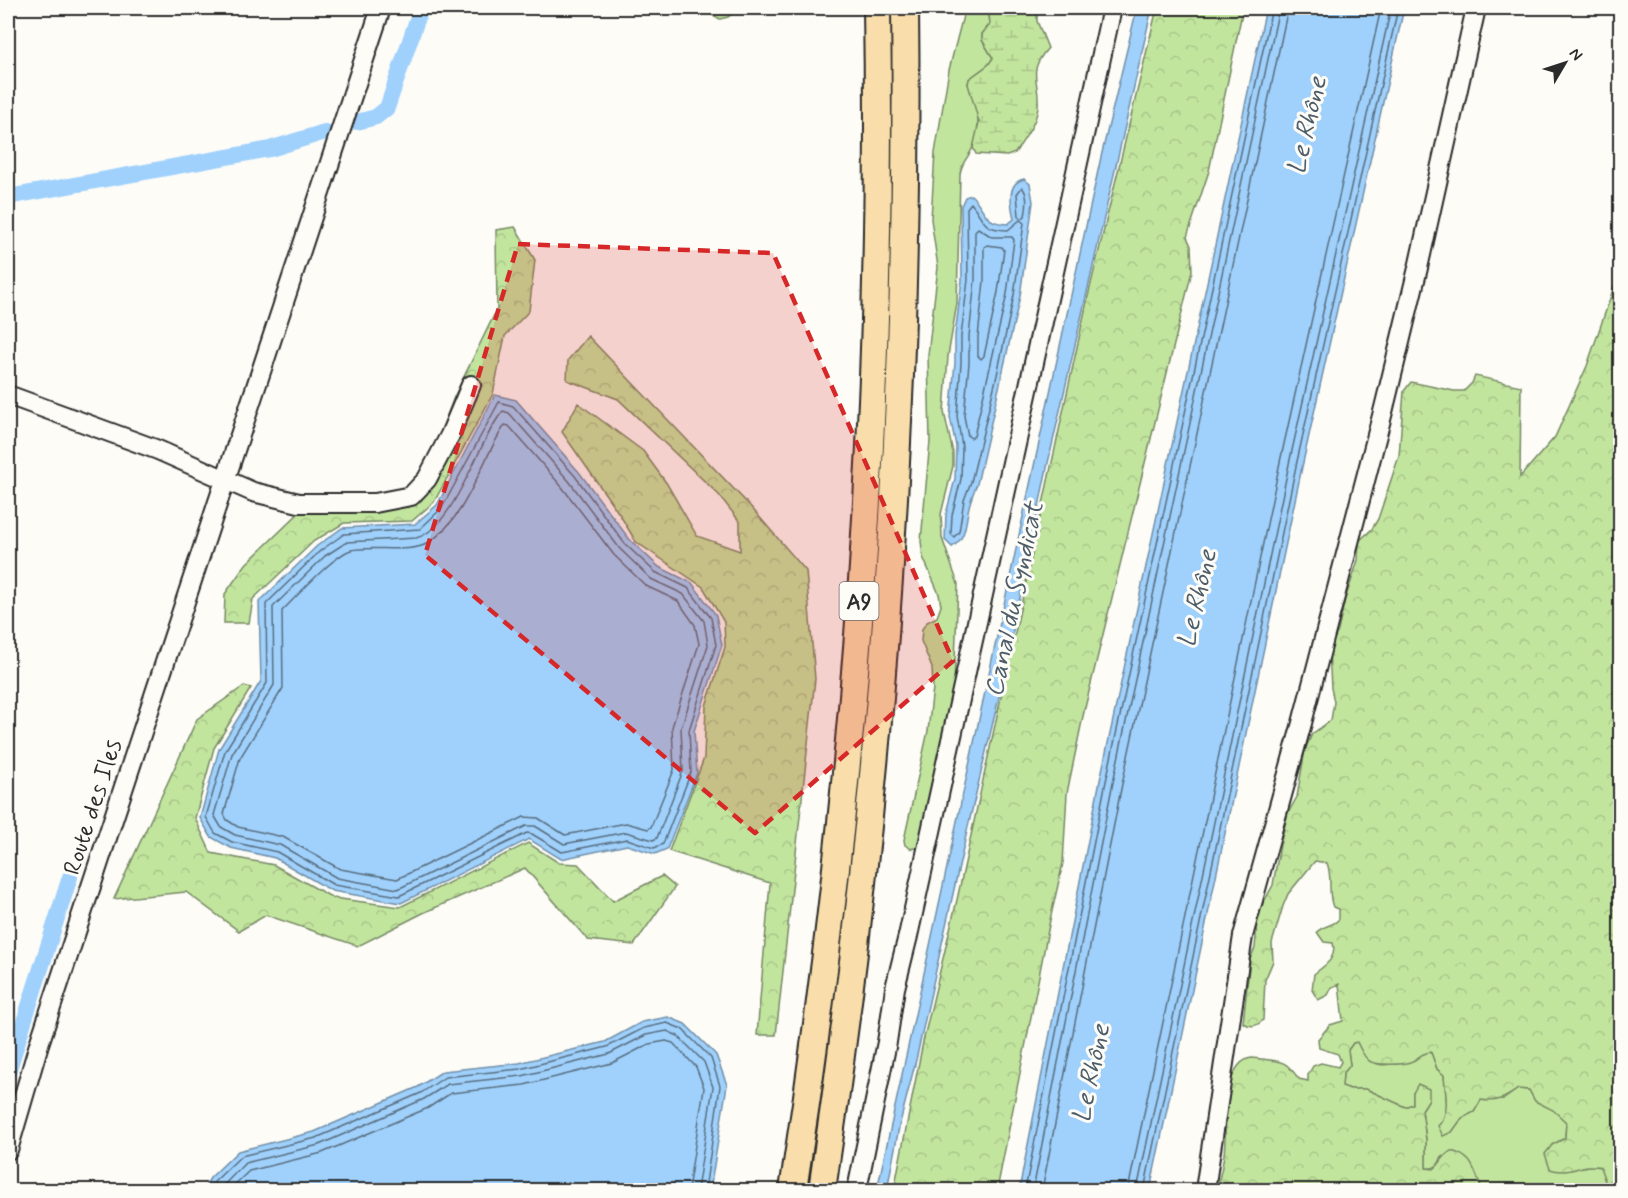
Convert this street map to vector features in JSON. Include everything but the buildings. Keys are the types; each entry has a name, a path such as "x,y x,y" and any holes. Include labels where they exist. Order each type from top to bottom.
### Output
{"highway":[{"name":"A9","path":"793,1191 833,890 859,612 870,432 874,317 877,197 877,8"},
{"name":"A9","path":"822,1191 862,886 889,588 903,308 906,179 905,8"}],"street":[{"name":"Route des Iles","path":"8,1150 39,1044 381,8"},
{"path":"858,1191 887,1042 895,988 1112,8"},
{"path":"1205,1191 1243,936 1302,723 1386,398 1418,268 1476,8"},
{"path":"8,395 158,450 253,492 299,503 375,503 411,496 427,479 446,444 471,385"}],"highlighted area":[{"path":"518,244 773,253 953,661 755,833 425,555"}],"green space":[{"path":"707,8 738,8 728,17 720,19 708,13"},
{"path":"965,8 985,8 989,14 990,24 982,34 982,40 993,58 988,65 969,79 968,84 978,116 978,124 975,141 960,174 957,303 948,356 944,412 953,453 953,466 941,514 942,538 958,584 954,686 919,846 912,848 905,845 904,840 928,731 933,688 932,668 921,641 922,629 927,622 937,617 941,606 939,594 923,557 921,541 930,441 928,355 938,267 931,219 935,153 949,70"},
{"path":"985,8 1037,8 1037,21 1048,48 1037,64 1038,106 1035,119 1015,153 1007,156 976,154 973,148 979,122 968,84 969,79 988,65 993,58 982,40 982,34 990,24 989,14"},
{"path":"1157,8 1243,8 1209,171 1187,237 1191,246 1192,271 1083,716 1067,793 1063,863 997,1190 894,1190 923,1042 957,900 1089,292"},
{"path":"515,227 535,260 529,311 505,336 493,394 434,502 412,521 344,523 314,541 253,599 249,623 224,623 225,594 246,564 302,510 415,499 454,397 497,309 496,230"},
{"path":"1620,269 1620,1190 1604,1190 1606,1184 1600,1167 1587,1166 1564,1171 1550,1169 1545,1154 1552,1145 1565,1138 1566,1122 1553,1110 1535,1101 1529,1090 1518,1089 1496,1100 1481,1100 1474,1112 1462,1118 1452,1132 1443,1136 1438,1126 1446,1109 1444,1075 1437,1069 1431,1052 1406,1063 1379,1064 1366,1058 1357,1042 1353,1043 1348,1050 1350,1065 1343,1074 1342,1086 1350,1089 1366,1089 1405,1107 1413,1104 1413,1093 1418,1084 1429,1089 1429,1099 1422,1110 1426,1140 1426,1168 1434,1169 1451,1151 1459,1154 1469,1161 1483,1190 1216,1190 1225,1144 1230,1084 1235,1071 1242,1062 1252,1058 1279,1062 1287,1065 1299,1079 1308,1081 1308,1075 1313,1066 1321,1063 1338,1067 1341,1062 1338,1054 1319,1048 1318,1039 1330,1025 1343,1021 1339,984 1332,987 1328,995 1318,1000 1312,990 1314,974 1329,961 1334,949 1333,943 1324,942 1317,932 1339,919 1339,909 1333,907 1331,902 1327,863 1315,861 1288,894 1272,943 1273,961 1265,980 1263,1020 1253,1026 1243,1023 1258,913 1273,885 1288,813 1297,797 1305,750 1312,734 1331,720 1334,702 1329,650 1338,631 1345,599 1358,560 1359,541 1372,529 1378,519 1399,456 1404,391 1411,382 1464,391 1475,376 1521,386 1520,477 1555,437 1587,366"},
{"path":"588,336 750,506 806,571 815,679 776,1035 757,1035 770,883 669,851 704,758 706,706 725,647 724,622 703,587 636,542 562,432 578,403 643,451 667,484 697,536 740,551 740,522 719,495 618,399 567,380 568,360"},
{"path":"244,686 251,688 214,748 195,818 211,853 274,865 333,898 400,907 528,843 559,863 578,864 613,901 662,876 675,887 634,945 588,940 525,868 423,913 358,946 266,915 239,931 186,892 114,899 197,719"},
{"path":"1357,1042 1365,1055 1381,1065 1431,1052 1437,1069 1444,1075 1447,1107 1444,1120 1452,1132 1462,1118 1474,1112 1481,1100 1504,1099 1518,1089 1529,1090 1535,1101 1554,1110 1566,1122 1565,1138 1552,1145 1579,1168 1593,1165 1601,1167 1606,1184 1604,1190 1483,1190 1479,1183 1442,1156 1437,1166 1426,1168 1426,1140 1422,1110 1429,1099 1413,1093 1413,1104 1405,1107 1366,1089 1350,1089 1342,1086 1343,1074 1350,1065 1348,1050 1353,1043"}],"water":[{"name":"Canal du Syndicat","path":"1137,8 1152,8 1048,463 1000,693 899,1127 887,1190 877,1190 1101,157"},
{"name":"Le Rhône","path":"1266,8 1404,8 1302,467 1150,1190 1019,1190 1099,785"},
{"path":"1024,179 1030,184 1033,202 1020,296 977,484 961,539 952,547 945,540 946,514 955,479 956,446 950,417 955,335 962,280 961,206 965,197 971,195 989,218 1008,224 1014,219 1012,190 1018,181"},
{"path":"495,395 516,400 579,472 630,540 659,567 692,583 716,615 722,645 694,731 697,773 667,849 655,854 627,845 561,859 529,839 401,903 332,891 275,858 231,848 211,837 200,818 219,749 261,681 259,602 317,546 342,528 415,524 437,505"},
{"path":"668,1017 685,1024 716,1055 727,1085 710,1190 203,1190 210,1178 238,1151 314,1132 418,1087 443,1071 519,1063 605,1042 642,1022"}],"waterway":[{"path":"357,122 376,117 387,108 421,8"},
{"path":"8,197 270,149 325,132"},
{"path":"8,1072 70,877"}]}
